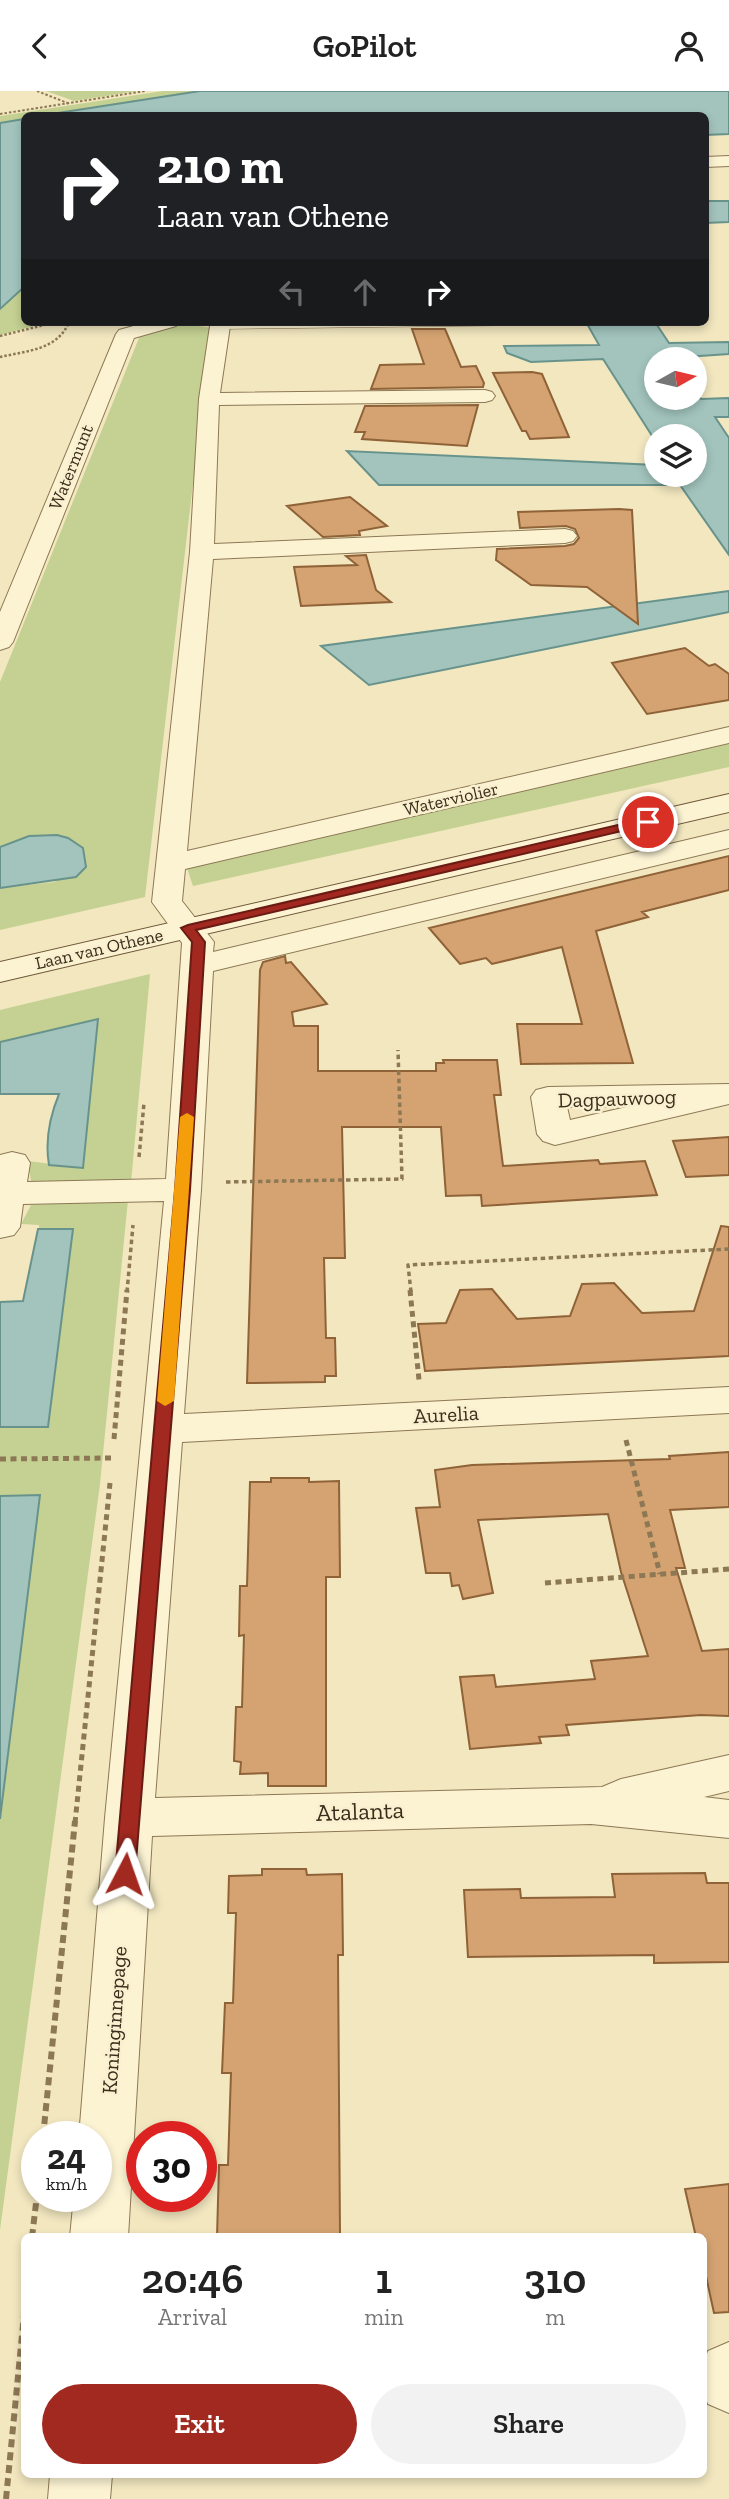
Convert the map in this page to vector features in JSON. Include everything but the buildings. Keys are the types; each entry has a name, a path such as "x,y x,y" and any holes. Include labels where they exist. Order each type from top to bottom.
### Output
{"street":[{"path":"709,162 729,161"},
{"name":"Watermunt","path":"0,642 126,334 155,326"},
{"path":"187,936 167,902 202,552 209,399 219,326"},
{"path":"209,399 485,396"},
{"path":"202,552 565,537"},
{"name":"Waterviolier","path":"173,863 729,735"},
{"name":"Laan van Othene","path":"187,936 729,790"},
{"name":"Laan van Othene","path":"0,955 187,936 729,803"},
{"name":"Laan van Othene","path":"0,972 729,839"},
{"name":"Koninginnepage","path":"99,2233 129,1818 183,1186 187,936"},
{"path":"7,1194 183,1186"},
{"name":"Aurelia","path":"163,1429 729,1400"},
{"name":"Atalanta","path":"591,1805 729,1773"},
{"name":"Atalanta","path":"129,1818 591,1805 729,1818"},
{"path":"729,2371 729,2384"},
{"path":"79,2499 81,2478"}],"path":[{"path":"37,91 71,104"},
{"path":"0,114 145,91"},
{"path":"0,336 40,326"},
{"path":"0,357 50,345 68,330 68,326"},
{"path":"183,1186 402,1179 398,1050"},
{"path":"45,2121 112,1458 145,1094"},
{"path":"422,1415 408,1265 729,1249"},
{"path":"617,1406 660,1574"},
{"path":"0,1459 112,1458"},
{"path":"545,1583 729,1569"},
{"path":"33,2233 35,2212"},
{"path":"6,2499 21,2346"}],"green space":[{"path":"46,91 137,91 74,101"},
{"path":"163,91 200,91 64,112 26,112"},
{"path":"21,113 21,120 0,123 0,116"},
{"path":"21,290 21,326 34,326 0,335 0,309"},
{"path":"168,326 211,328 145,897 0,930 0,888 55,882 68,838 33,837 0,847 0,682 141,333"},
{"path":"729,742 729,767 193,886 186,865"},
{"path":"150,974 131,1183 31,1181 28,1161 83,1168 97,1019 0,1042 0,1010"},
{"path":"128,1200 100,1484 0,2230 0,1819 40,1495 0,1496 0,1427 48,1426 73,1229 39,1229 39,1225 21,1224 31,1205"}],"water":[{"path":"200,91 729,91 729,134 709,135 709,112 64,112"},
{"path":"21,120 21,290 0,309 0,123"},
{"path":"709,201 729,201 729,222 709,223"},
{"path":"588,326 658,326 669,343 729,342 729,354 707,356 707,347 644,347 644,410 707,410 707,399 729,398 729,417 715,417 729,438 729,555 681,487 707,487 707,424 645,424 603,359 531,362 507,353 504,346 599,345"},
{"path":"347,451 644,464 644,485 379,485"},
{"path":"729,591 729,612 369,685 321,646"},
{"path":"57,835 68,838 83,848 86,867 76,877 0,888 0,847 29,836"},
{"path":"98,1019 83,1168 49,1165 49,1129 59,1094 0,1094 0,1042"},
{"path":"38,1229 73,1229 48,1427 0,1427 0,1302 23,1301"},
{"path":"40,1495 0,1819 0,1496"}],"slow traffic":[{"path":"165,1401 187,1117"}],"route":[{"path":"125,1874 183,1190 198,942 188,928 648,822"}]}
